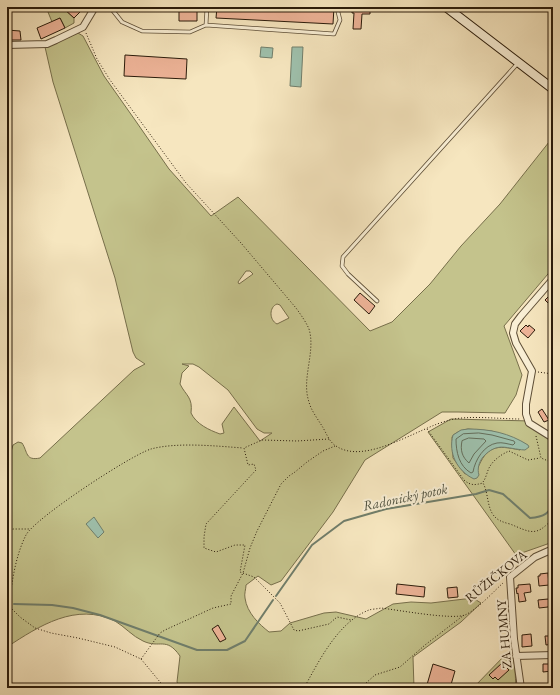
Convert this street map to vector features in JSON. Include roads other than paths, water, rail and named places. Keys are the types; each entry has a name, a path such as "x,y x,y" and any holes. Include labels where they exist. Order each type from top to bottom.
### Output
{"street":[{"path":"7,45 47,44 83,27 95,7"},
{"path":"446,7 553,89"},
{"path":"553,279 515,324 513,334 516,343 532,371 526,404 526,414 529,423 553,438"},
{"name":"RŮŽIČKOVA","path":"510,577 535,557 553,549"},
{"name":"ZA HUMNY","path":"510,577 516,656 521,688"},
{"path":"516,656 553,655"}],"lane":[{"path":"110,7 122,22 142,31 190,32 206,25 334,34 340,20 338,12 339,7"},
{"path":"206,25 207,7"},
{"path":"377,301 348,274 342,266 343,257 519,62"}],"water":[{"path":"261,47 273,48 272,58 260,57"},
{"path":"292,47 303,47 301,87 290,86"},
{"path":"468,429 492,431 514,437 529,447 525,450 502,447 493,449 483,457 479,463 479,475 474,479 468,476 455,461 452,448 453,435 461,430"},
{"path":"94,517 104,532 98,538 86,524"}],"waterway":[{"name":"Radonický potok","path":"276,596 312,545 344,521 386,509 476,494 489,490 503,494 530,518 539,517 546,514 550,509 553,500"},
{"name":"Radonický potok","path":"14,604 52,605 73,608 100,615 197,650 227,650 245,641 273,600"}]}
